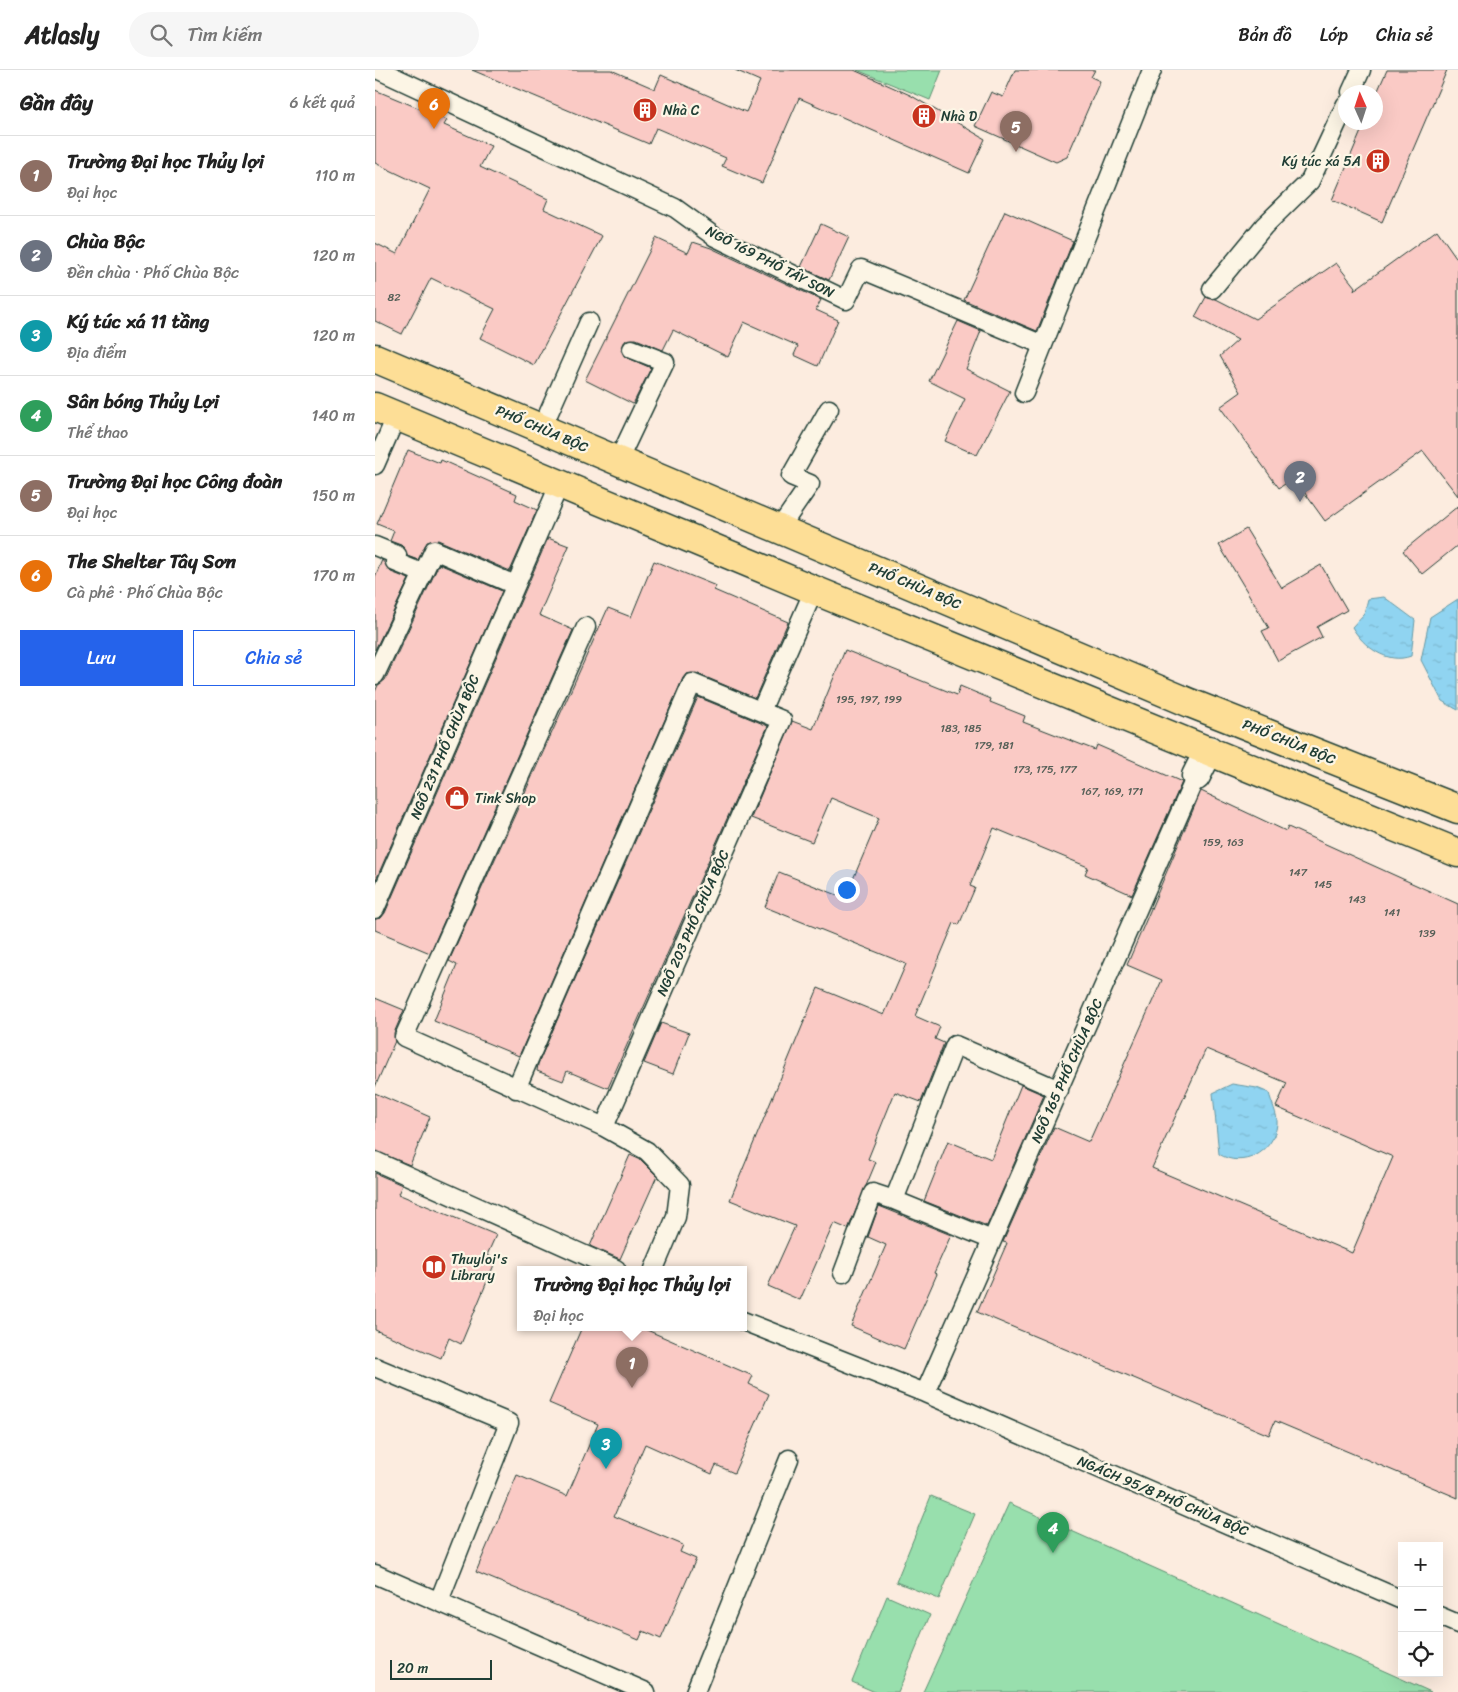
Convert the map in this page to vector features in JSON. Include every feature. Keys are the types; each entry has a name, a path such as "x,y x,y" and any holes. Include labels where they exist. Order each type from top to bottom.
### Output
{"main road":[{"name":"PHỐ CHÙA BỘC","path":"375,358 1189,702 1458,809"},
{"path":"386,412 1458,853"}],"street":[{"name":"NGÕ 165 PHỐ CHÙA BỘC","path":"1195,776 1209,750"}],"lane":[{"name":"NGÕ 169 PHỐ TÂY SƠN","path":"379,70 675,208 715,237 846,300 861,269 1043,345"},
{"path":"1024,393 1152,70"},
{"path":"1354,85 1361,70"},
{"path":"1212,290 1263,226 1310,181 1338,119"},
{"path":"542,428 589,322"},
{"path":"618,460 665,362 632,349"},
{"path":"779,529 810,484 791,476 829,409"},
{"path":"375,465 386,412"},
{"name":"NGÕ 231 PHỐ CHÙA BỘC","path":"375,909 560,483"},
{"path":"375,546 397,555 395,562 422,573"},
{"path":"375,675 434,550 515,585"},
{"path":"515,1088 692,683 761,711 815,590"},
{"path":"585,627 404,1037 604,1127 647,1151 680,1185 676,1217 655,1266"},
{"name":"NGÕ 203 PHỐ CHÙA BỘC","path":"604,1127 782,720 761,711"},
{"name":"NGÕ 165 PHỐ CHÙA BỘC","path":"925,1393 1195,776"},
{"path":"894,1200 955,1045 1059,1090"},
{"path":"375,1161 609,1266"},
{"path":"843,1272 873,1193 992,1240"},
{"name":"NGÁCH 95/8 PHỐ CHÙA BỘC","path":"747,1323 925,1393 1398,1598"},
{"path":"375,1367 509,1423 439,1601"},
{"path":"695,1692 789,1459"},
{"path":"375,1574 646,1692"},
{"path":"1443,1618 1458,1624"}],"green space":[{"path":"857,70 942,70 930,100"},
{"path":"931,1496 975,1514 939,1599 896,1582"},
{"path":"1009,1503 1431,1692 923,1692"},
{"path":"887,1596 930,1615 898,1692 875,1692 852,1682"}],"water":[{"path":"1384,597 1415,620 1411,656 1393,658 1385,656 1362,641 1352,627 1364,614 1368,599"},
{"path":"1458,599 1458,710 1442,701 1421,660 1430,617"},
{"path":"1232,1084 1257,1088 1269,1093 1276,1117 1275,1134 1270,1143 1255,1156 1247,1159 1237,1160 1219,1154 1213,1093"}],"building":[{"path":"472,70 611,70 655,89 661,75 746,112 760,81 735,70 854,70 910,95 985,139 969,173 799,98 762,183 722,166 726,158 656,128 649,144"},
{"path":"1015,70 1095,70 1091,77 1100,81 1067,157 1056,162 975,126 991,92 1003,97"},
{"name":"Ký túc xá 5A","path":"1387,70 1447,70 1382,222 1332,200 1362,130 1383,130 1383,85 1380,85"},
{"path":"375,90 447,120 444,125 491,146 480,167 548,199 544,209 602,236 534,365 480,338 495,309 431,278 402,334 375,321 375,243 397,254 430,189 375,163"},
{"path":"1005,211 1073,241 1037,331 964,300"},
{"path":"821,224 849,237 829,280 801,267"},
{"path":"1437,230 1458,260 1458,496 1423,451 1325,521 1294,478 1279,488 1220,407 1241,392 1220,356 1238,340 1195,317 1206,297 1216,299 1255,319 1336,263 1355,287 1354,290"},
{"path":"656,238 688,253 693,242 711,248 821,300 816,310 838,320 818,366 794,355 798,346 744,322 728,357 673,330 663,350 636,339 626,340 621,350 624,356 651,368 633,404 585,380"},
{"path":"958,321 981,331 966,369 1010,391 977,455 945,441 965,399 929,381"},
{"path":"408,450 440,463 441,460 517,494 515,500 537,510 510,571 438,540 427,542 418,560 407,556 405,549 401,545 390,541 394,531 377,524"},
{"path":"1458,506 1458,545 1422,574 1403,551"},
{"path":"1246,529 1282,588 1321,565 1347,610 1317,627 1322,637 1278,661 1262,631 1269,628 1219,545"},
{"path":"548,538 569,546 539,615 573,630 430,953 375,930 375,919 381,918 385,913"},
{"path":"382,560 391,572 409,579 375,650 375,577"},
{"path":"654,561 716,586 714,590 788,622 755,698 696,673 686,674 683,678 519,1056 434,1021 457,965 449,961 608,608 631,617"},
{"path":"439,564 502,591 375,882 375,692 378,685 385,680"},
{"path":"845,650 957,695 960,686 991,699 990,702 1025,716 1023,722 1095,750 1097,745 1182,782 1132,895 1085,874 1088,867 994,828 970,886 975,888 959,925 954,923 915,1016 940,1027 935,1039 944,1043 921,1102 895,1092 868,1159 876,1162 848,1229 834,1223 800,1300 768,1286 795,1226 730,1200 818,988 884,1015 906,964 765,907 779,872 845,898 879,818 831,798 812,842 751,818 792,721 813,729"},
{"path":"698,697 768,726 608,1088 567,1071 563,1081 537,1071 538,1064"},
{"path":"1201,791 1286,831 1288,827 1458,904 1458,1498 1275,1421 1269,1435 977,1312 1007,1243 1003,1242 1054,1127 1089,1142 1162,980 1127,965","holes":["1206,1049 1287,1083 1276,1107 1393,1157 1352,1253 1152,1168"]},
{"path":"375,998 404,1010 394,1033 395,1041 375,1087"},
{"path":"661,1023 689,1033 673,1074 644,1063"},
{"path":"1021,1085 1044,1095 987,1226 924,1201 948,1141 991,1159"},
{"path":"375,1093 430,1117 410,1165 375,1151"},
{"path":"630,1155 641,1160 657,1176 620,1259 590,1246"},
{"name":"Thuyloi's Library","path":"375,1173 402,1185 398,1194 496,1235 487,1255 496,1260 461,1344 449,1338 441,1358 375,1330"},
{"path":"879,1206 951,1235 934,1273 937,1274 904,1349 851,1326 886,1245 868,1237"},
{"path":"580,1331 649,1331 753,1376 749,1384 769,1394 734,1473 716,1465 712,1474 645,1444 614,1516 683,1545 680,1552 696,1559 661,1639 643,1631 639,1640 476,1572 517,1475 567,1496 598,1424 549,1403"}],"place":[{"name":"Nhà C","path":"645,110"},
{"name":"Nhà D","path":"924,116"},
{"name":"The Shelter Tây Sơn","path":"434,129"},
{"name":"Trường Đại học Công đoàn","path":"1016,152"},
{"name":"Ký túc xá 5A","path":"1378,161"},
{"name":"Chùa Bộc","path":"1300,502"},
{"name":"Tink Shop","path":"457,798"},
{"name":"Thuyloi's Library","path":"434,1267"},
{"name":"Trường Đại học Thủy lợi","path":"632,1388"},
{"name":"Ký túc xá 11 tầng","path":"606,1469"},
{"name":"Sân bóng Thủy Lợi","path":"1053,1553"}]}
